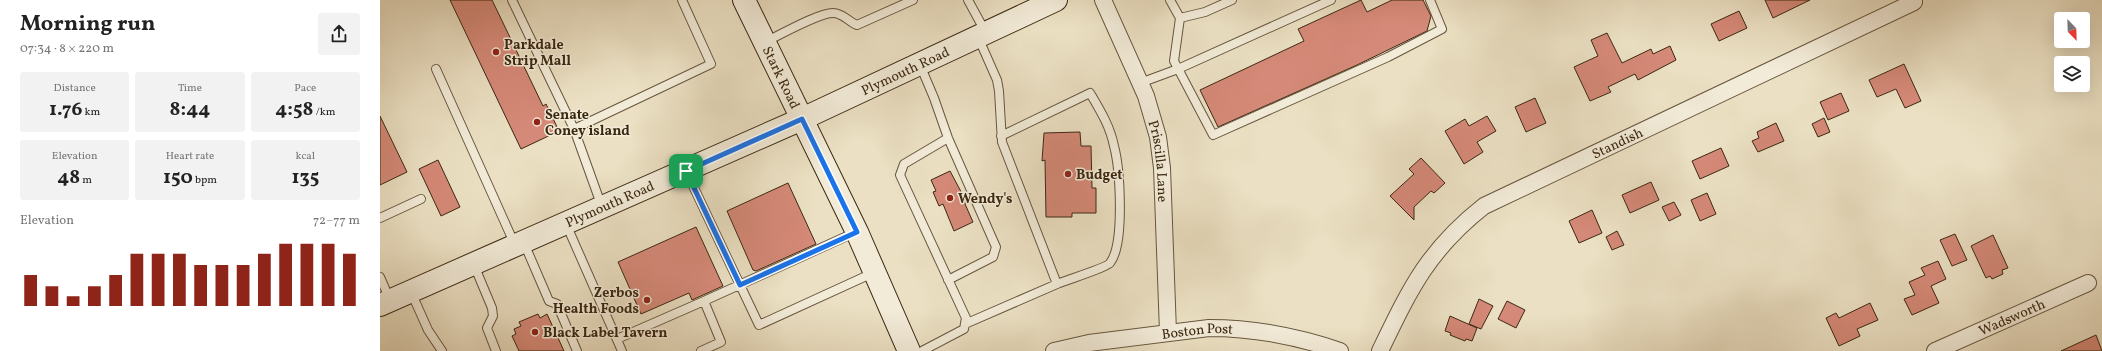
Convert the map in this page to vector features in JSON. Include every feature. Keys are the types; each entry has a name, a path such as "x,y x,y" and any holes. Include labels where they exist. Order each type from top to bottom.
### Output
{"main road":[{"name":"Stark Road","path":"744,0 876,272 909,351"},
{"name":"Plymouth Road","path":"385,303 802,119 982,35 1047,2"}],"street":[{"name":"Priscilla Lane","path":"1103,0 1140,83 1152,113 1158,137 1162,168 1168,332"},
{"name":"Standish","path":"1380,351 1410,290 1428,262 1453,231 1484,206 1914,2"},
{"name":"Wadsworth","path":"1935,351 2088,283"},
{"name":"Boston Post","path":"1054,351 1088,343 1168,332 1226,328 1287,337 1340,351"}],"lane":[{"path":"512,0 574,129 602,207"},
{"path":"574,129 711,64 682,0"},
{"path":"764,43 820,16 833,13 844,16 850,23 857,25 913,0"},
{"path":"968,0 982,35 997,80 1002,136 1006,154 1057,284"},
{"path":"1170,0 1180,18 1174,61 1213,135 1388,57 1442,29 1430,0"},
{"path":"1180,18 1205,12 1232,0"},
{"path":"1140,83 1178,69 1331,0"},
{"path":"919,64 934,98 948,138 996,247 993,257 948,280"},
{"path":"436,70 519,244 549,301 557,304 577,351"},
{"path":"965,324 1057,284 1109,264 1115,255 1119,236 1118,184 1114,146 1106,120 1090,94 1002,136"},
{"path":"922,351 964,329 966,318 900,175 904,164 948,138"},
{"path":"686,171 759,326 876,272"},
{"path":"380,218 421,199"},
{"path":"565,224 622,351"},
{"path":"617,339 857,232"},
{"path":"474,264 492,308 493,316 487,328 496,351"},
{"path":"380,277 385,303"},
{"path":"410,292 428,330 442,351"},
{"path":"701,351 721,342 704,301"}],"building":[{"name":"Parkdale Strip Mall","path":"450,0 492,0 543,106 546,104 559,131 521,149"},
{"path":"1361,0 1367,12 1392,0 1423,0 1431,16 1427,31 1357,65 1218,127 1200,90 1304,41 1298,29"},
{"path":"1765,0 1810,0 1773,18"},
{"path":"1739,11 1747,28 1719,41 1711,24"},
{"path":"1607,33 1622,63 1651,49 1653,54 1670,46 1676,60 1638,80 1635,74 1608,87 1611,92 1590,101 1574,67 1598,56 1591,40"},
{"path":"1904,64 1921,101 1905,108 1896,89 1877,97 1869,80"},
{"path":"1841,93 1849,111 1828,120 1820,102"},
{"path":"1535,98 1546,123 1526,132 1515,107"},
{"path":"380,116 407,172 380,185"},
{"path":"1487,116 1496,131 1477,142 1483,152 1464,164 1445,131 1465,119 1469,126"},
{"path":"1824,118 1830,132 1818,137 1812,124"},
{"path":"1776,123 1784,141 1758,152 1752,141 1759,138 1757,132"},
{"name":"Budget","path":"1080,132 1081,146 1091,146 1092,188 1096,188 1096,213 1072,213 1072,217 1046,217 1045,160 1042,161 1044,133"},
{"path":"1721,148 1729,166 1700,179 1692,161"},
{"path":"1421,158 1445,183 1434,193 1431,191 1414,207 1414,220 1390,196 1414,174 1409,169"},
{"path":"438,160 460,207 441,216 419,169"},
{"name":"Wendy's","path":"950,171 967,203 965,204 973,222 954,231 943,204 939,206 933,192 936,191 931,180"},
{"path":"1651,182 1659,200 1630,213 1622,195"},
{"path":"788,183 816,244 756,271 753,270 727,211"},
{"path":"1707,193 1716,214 1700,221 1691,200"},
{"path":"1674,202 1681,215 1669,221 1662,207"},
{"path":"1592,210 1602,233 1579,243 1569,221"},
{"path":"696,227 723,286 692,300 689,293 641,314 618,262"},
{"path":"1617,231 1624,245 1612,250 1606,237"},
{"path":"1955,234 1967,260 1952,266 1940,240"},
{"path":"1993,235 2008,268 2002,270 2003,274 1992,279 1990,276 1986,278 1971,246"},
{"path":"1938,261 1946,279 1931,286 1939,303 1912,315 1904,299 1915,295 1909,282 1925,275 1921,268"},
{"path":"1479,299 1493,306 1481,329 1469,324"},
{"path":"1507,301 1525,310 1516,328 1498,319"},
{"path":"1870,303 1878,320 1857,329 1860,336 1839,346 1826,318 1836,313 1839,318"},
{"name":"Black Label Tavern","path":"538,314 540,318 547,314 564,351 519,351 512,336 516,334 514,329 521,326 519,322"},
{"path":"1450,316 1477,328 1472,341 1466,339 1465,341 1450,335 1451,333 1445,331"},
{"path":"2096,335 2102,351 2061,351"}],"place":[{"name":"Parkdale Strip Mall","path":"496,52"},
{"name":"Senate Coney island","path":"537,122"},
{"name":"Budget","path":"1068,174"},
{"name":"Wendy's","path":"950,198"},
{"name":"Zerbos Health Foods","path":"647,300"},
{"name":"Black Label Tavern","path":"535,332"}],"route":[{"path":"802,119 825,169 857,232 740,285 686,171 802,119"}]}
